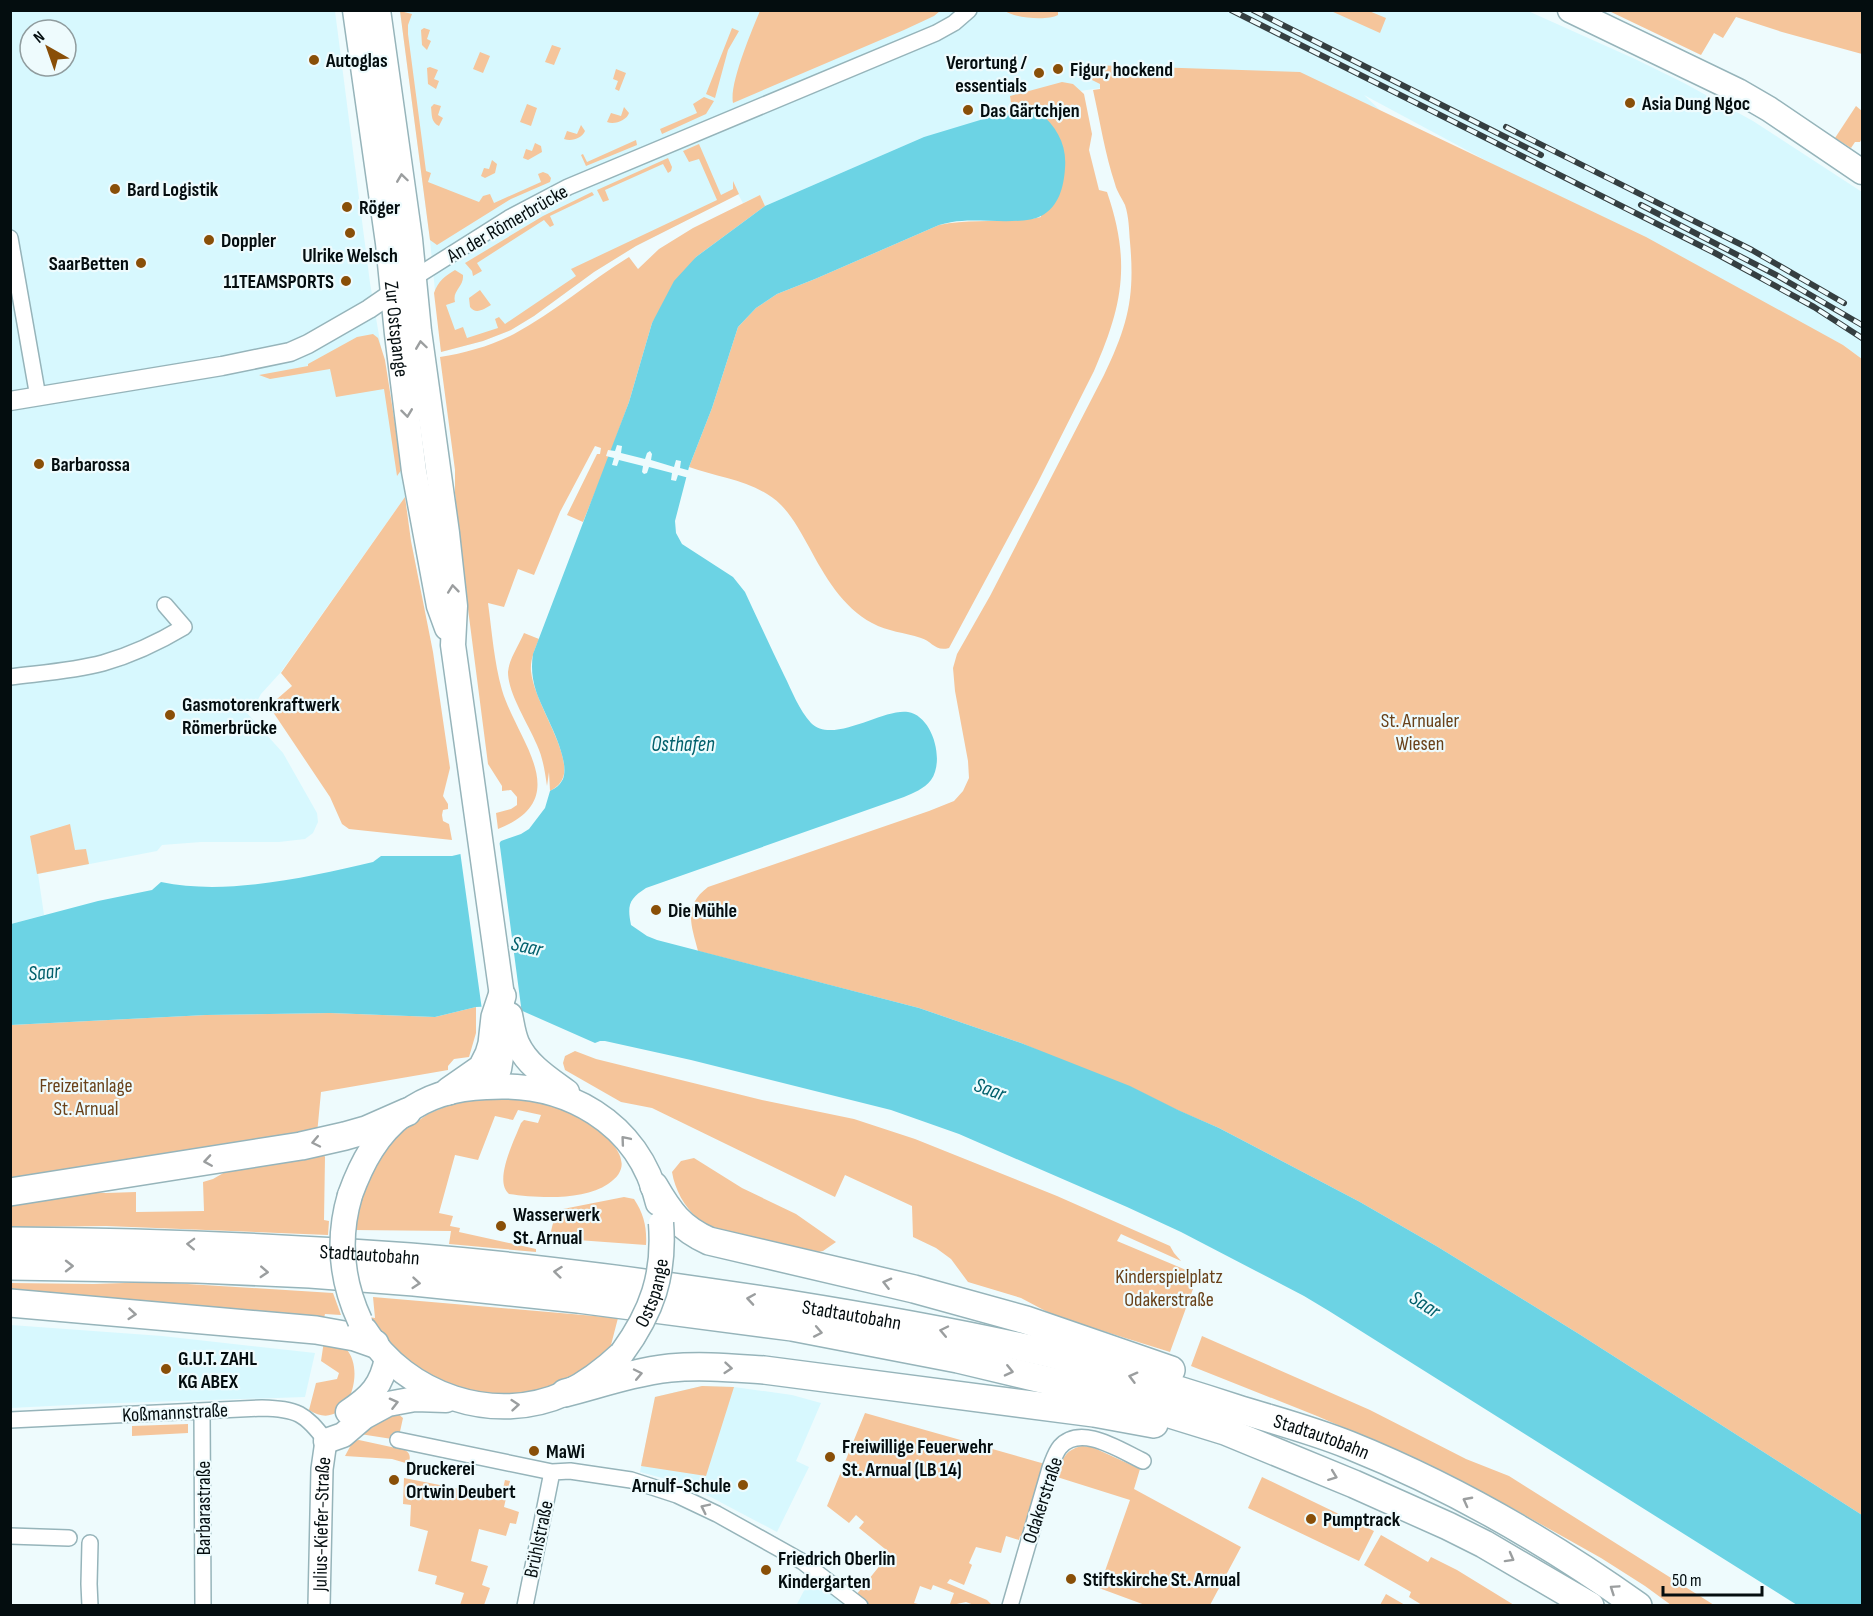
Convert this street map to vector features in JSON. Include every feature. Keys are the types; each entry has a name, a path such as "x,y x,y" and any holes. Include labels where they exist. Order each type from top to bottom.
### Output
{"highway":[{"path":"449,1091 482,1068 489,1054 503,1043 495,1017 502,996"},
{"path":"10,1192 301,1146 366,1130 407,1112"},
{"path":"654,1186 676,1220 691,1232 708,1240 903,1287 1026,1320 1264,1404 1310,1430"},
{"name":"Stadtautobahn","path":"10,1241 200,1245 384,1256 579,1275 891,1320 1050,1354 1154,1382 1310,1430 1350,1445 1497,1516 1638,1605"},
{"name":"Stadtautobahn","path":"10,1266 196,1269 310,1274 579,1299 792,1328 958,1359 1105,1394 1225,1431 1448,1526 1590,1605"},
{"path":"10,1303 324,1331 355,1337 381,1351"},
{"path":"565,1393 635,1373 670,1368 718,1367 764,1370 1094,1413 1279,1454"}],"main road":[{"name":"Zur Ostspange","path":"355,10 388,243 422,521 439,606 453,645 502,996"},
{"name":"Zur Ostspange","path":"378,10 456,606 453,645"},
{"path":"1570,10 1769,109 1863,172"},
{"path":"487,1086 499,1069 503,1043 527,1059 584,1105"},
{"name":"Ostspange","path":"503,1085 537,1089 584,1105 601,1116 621,1134 644,1167 654,1186 661,1223 662,1260 653,1298 641,1326 621,1353 592,1377 565,1393 527,1404 505,1406 464,1401 423,1386 381,1351 360,1321 347,1286 342,1257 342,1231 350,1195 357,1175 383,1133 407,1112 429,1099 461,1088 487,1086 503,1085"},
{"path":"326,1441 334,1422 364,1400 379,1384 384,1373 381,1351"},
{"path":"326,1441 343,1435 364,1417 388,1404 415,1399 464,1401"},
{"name":"Julius-Kiefer-Straße","path":"319,1605 322,1469 326,1441"}],"street":[{"name":"An der Römerbrücke","path":"10,402 290,352 308,344 393,293 509,218 548,197 670,143 936,33 969,11"},
{"path":"10,238 39,397"},
{"path":"10,677 103,663 157,642 184,627 165,605"},
{"name":"Koßmannstraße","path":"10,1420 286,1409 304,1417 326,1441"},
{"name":"Barbarastraße","path":"202,1411 203,1605"},
{"name":"Odakerstraße","path":"1010,1605 1050,1468 1059,1448 1072,1440 1095,1438 1143,1461"},
{"path":"398,1440 552,1472 570,1471 631,1480 677,1495 717,1514 803,1562 860,1605"},
{"name":"Brühlstraße","path":"525,1605 552,1472"},
{"path":"10,1536 69,1538"},
{"path":"90,1543 90,1605"}],"shaded area":[{"path":"11,11 335,11 370,283 405,497 281,672 261,694 255,705 246,712 283,753 317,813 318,822 313,833 305,839 279,842 201,842 162,845 157,851 38,874 44,915 11,924"},
{"path":"400,11 1528,11 1684,83 1753,121 1862,192 1862,359 1843,345 1550,195 1364,95 1383,113 1221,71 1073,92 1039,112 924,137 765,206 760,195 743,203 738,194 636,246 594,272 511,330 483,341 441,352 430,240"},
{"path":"11,1325 162,1336 315,1353 305,1397 11,1408"},
{"path":"702,1386 734,1387 792,1395 821,1403 796,1461 809,1467 777,1532 688,1485 640,1472 655,1397"},
{"path":"810,1579 823,1586 847,1606 796,1606"}],"green space":[{"path":"760,10 940,11 904,30 733,103 734,83"},
{"path":"400,11 412,14 408,34 426,171 431,173 428,182 479,202 483,196 490,194 494,203 541,182 538,174 543,172 551,178 550,182 511,199 437,245 430,240"},
{"path":"1005,11 1058,11 1058,15 1031,18"},
{"path":"1331,11 1369,11 1386,18 1380,33"},
{"path":"1609,11 1862,11 1862,54 1736,17 1723,38 1714,33 1701,55"},
{"path":"424,28 430,30 427,39 431,41 427,50 422,45 421,30"},
{"path":"732,28 739,31 728,50 715,98 706,94"},
{"path":"552,45 561,48 554,65 545,62"},
{"path":"480,52 490,56 483,73 473,69"},
{"name":"St. Arnualer Wiesen","path":"1091,65 1300,72 1646,237 1843,345 1862,359 1862,1515 1438,1247 1360,1202 1219,1128 1021,1043 919,1008 698,951 691,924 692,908 700,894 708,887 954,801 963,791 969,778 955,691 953,668 957,654 990,596 1104,375 1119,341 1128,310 1131,261 1128,219 1105,149 1093,90 1100,89 1100,84 1092,80"},
{"path":"427,68 438,70 434,79 439,81 436,89 428,84"},
{"path":"616,69 626,73 619,91 615,89 618,81 613,79"},
{"path":"1062,82 1073,84 1084,94 1092,134 1089,150 1099,190 1107,192 1115,217 1121,262 1117,304 1112,325 1094,371 1037,484 949,648 940,649 925,639 878,626 852,609 821,569 789,515 771,497 750,485 689,467 712,408 738,327 756,308 777,294 939,225 1041,217 1039,112 1000,114 1008,110 1011,103 1010,96"},
{"path":"704,97 714,101 706,114 662,134 660,129 697,113 693,104"},
{"path":"434,104 441,106 438,115 443,118 439,126 432,118 431,107"},
{"path":"527,104 537,108 531,126 520,122"},
{"path":"1856,106 1862,111 1862,138 1851,148 1835,138"},
{"path":"624,107 629,113 626,118 617,122 607,122 611,113 621,116"},
{"path":"581,125 585,131 582,136 573,140 564,139 567,131 577,134"},
{"path":"636,140 637,145 586,166 581,155 583,154 587,162"},
{"path":"535,143 541,146 542,152 528,160 523,158 526,149 532,151"},
{"path":"699,144 721,195 733,189 733,181 739,194 636,246 594,272 511,330 483,341 441,352 434,293 445,277 455,270 463,275 462,283 455,294 455,302 446,305 455,330 463,327 467,338 498,328 495,319 499,317 505,324 576,276 571,269 717,200 699,159 689,162 683,151"},
{"path":"668,158 672,167 671,171 668,173 663,164 605,190 609,200 603,202 597,190"},
{"path":"492,160 497,164 495,173 485,178 481,176 484,168 489,169"},
{"path":"592,192 594,195 550,216 554,225 550,227 544,220 477,263 482,271 473,276 465,263 543,216"},
{"path":"760,195 765,206 696,257 652,323 629,402 583,522 567,515 597,454 600,454 601,448 595,446 560,512 534,575 518,569 504,607 488,603 499,679 509,709 535,767 537,785 534,801 521,816 498,829 496,813 517,805 517,797 511,790 502,791 502,786 488,764 464,578 455,493 455,470 440,357 478,348 514,334 629,257 638,269 659,249 693,228"},
{"path":"480,290 491,305 475,311 470,307 469,298"},
{"path":"373,334 378,338 385,360 402,469 397,476 384,389 336,397 330,369 270,379 259,375 308,366 357,337"},
{"path":"405,497 411,541 433,652 450,768 443,796 448,809 443,810 442,815 443,821 449,824 452,840 349,829 342,824 330,797 269,706 292,686 281,673"},
{"path":"524,633 539,639 531,663 533,683 564,763 562,780 550,791 549,772 547,786 539,750 509,681 510,662"},
{"path":"70,824 75,850 86,849 89,864 37,874 30,836"},
{"name":"Freizeitanlage St. Arnual","path":"476,1007 476,1033 469,1057 454,1059 448,1066 448,1070 321,1092 317,1134 11,1183 11,1025 206,1015 330,1013 435,1017"},
{"name":"Kinderspielplatz Odakerstraße","path":"575,1051 596,1059 762,1100 854,1119 915,1139 1057,1196 1170,1246 1181,1261 1121,1234 1117,1241 1198,1275 1170,1352 1055,1316 1021,1298 968,1282 951,1259 936,1248 913,1237 912,1206 845,1175 835,1197 652,1108 621,1102 565,1070 563,1063 565,1056"},
{"path":"495,1095 548,1103 579,1117 606,1137 617,1149 622,1161 619,1173 608,1184 598,1189 573,1196 533,1197 509,1194 503,1180 514,1139 524,1120 538,1123 541,1115 518,1110 513,1120 495,1116 478,1160 455,1155 439,1213 453,1216 450,1226 460,1228 459,1232 536,1249 536,1252 449,1244 451,1231 353,1230 359,1197 384,1150 399,1134 428,1114 454,1103"},
{"path":"322,1150 325,1157 324,1220 329,1221 328,1235 106,1226 11,1227 10,1199 89,1192 136,1192 136,1212 204,1211 203,1182 239,1164"},
{"path":"694,1158 742,1188 796,1214 836,1242 823,1251 813,1253 735,1235 707,1225 698,1219 684,1203 675,1185 672,1172 681,1161"},
{"path":"624,1197 634,1199 640,1210 645,1227 646,1245 550,1238 555,1219 563,1209"},
{"path":"155,1282 333,1293 341,1315 325,1314 323,1322 11,1295 10,1283"},
{"path":"373,1297 618,1318 611,1345 600,1360 564,1383 520,1396 477,1395 434,1381 396,1353 369,1317 375,1318"},
{"path":"1202,1336 1370,1410 1466,1459 1509,1476 1714,1605 1671,1605 1601,1558 1505,1504 1421,1461 1317,1416 1191,1366"},
{"path":"324,1341 339,1344 346,1349 352,1359 354,1384 350,1397 343,1407 334,1414 322,1415 309,1410 316,1383 337,1379 339,1373 321,1361"},
{"path":"702,1386 734,1387 706,1476 641,1466 655,1397"},
{"path":"392,1409 403,1418 399,1436 392,1439 360,1434"},
{"path":"865,1413 1045,1464 1024,1537 1020,1536 1019,1540 1006,1536 1001,1553 976,1547 969,1563 972,1565 964,1585 950,1579 947,1583 987,1600 992,1605 974,1605 966,1602 952,1605 950,1604 954,1593 933,1585 931,1590 920,1586 914,1603 922,1605 869,1605 856,1595 890,1553 859,1528 864,1522 856,1515 849,1523 827,1506"},
{"path":"188,1424 188,1433 132,1436 132,1426"},
{"path":"359,1440 405,1450 410,1456 409,1464 392,1459 345,1456 353,1441"},
{"path":"1082,1446 1092,1447 1140,1469 1134,1489 1241,1547 1210,1605 1145,1605 1099,1588 1130,1500 1057,1477 1067,1453"},
{"name":"Pumptrack","path":"1262,1477 1374,1531 1359,1561 1248,1508"},
{"path":"404,1478 501,1497 505,1480 510,1481 504,1507 519,1512 516,1524 510,1523 506,1536 479,1529 471,1561 488,1566 482,1585 490,1588 484,1605 460,1605 464,1593 435,1584 437,1576 418,1571 428,1531 410,1526 411,1505 403,1504"},
{"path":"1381,1535 1428,1562 1431,1557 1457,1570 1514,1605 1422,1605 1409,1597 1411,1592 1364,1565"},
{"path":"1386,1594 1405,1605 1380,1605"}],"water":[{"path":"1039,112 1060,137 1065,160 1062,189 1056,202 1047,212 1034,219 959,221 939,225 777,294 756,308 738,327 712,408 689,467 675,521 676,533 682,544 733,577 745,592 796,700 811,723 820,729 832,730 898,712 917,715 930,730 934,740 937,762 931,780 922,788 904,797 646,888 631,903 629,912 631,925 657,940 919,1008 1021,1043 1130,1086 1219,1128 1360,1202 1579,1334 1862,1515 1862,1605 1797,1605 1304,1296 1181,1232 1127,1207 959,1134 891,1110 691,1060 605,1041 595,1043 518,1009 496,1006 476,1007 435,1017 330,1013 206,1015 11,1025 11,924 98,901 152,890 161,882 213,887 295,879 373,862 381,856 452,856 498,845 501,841 529,829 545,808 550,791 562,781 564,770 560,747 535,686 532,668 533,654 629,402 652,323 674,281 696,257 765,206 924,137 1000,114"}],"pier":[{"path":"617,445 622,446 621,453 645,459 650,451 651,460 674,467 676,460 681,461 680,468 691,471 689,478 678,475 676,481 671,480 672,473 649,467 647,473 644,474 643,466 619,460 617,466 612,465 614,458 606,456 608,450 615,451"},
{"path":"499,839 522,1014 496,1009 482,1010 460,851 481,847"}],"railway":[{"path":"1231,10 1715,253 1814,307 1862,338"},
{"path":"1253,10 1541,155"},
{"path":"1506,127 1752,250 1844,303"},
{"path":"1641,205 1778,276 1862,325"}],"place":[{"name":"Autoglas","path":"314,60"},
{"name":"Figur, hockend","path":"1058,69"},
{"name":"Verortung / essentials","path":"1039,73"},
{"name":"Asia Dung Ngoc","path":"1630,103"},
{"name":"Das Gärtchjen","path":"968,110"},
{"name":"Bard Logistik","path":"115,189"},
{"name":"Röger","path":"347,207"},
{"name":"Ulrike Welsch","path":"350,233"},
{"name":"Doppler","path":"209,240"},
{"name":"SaarBetten","path":"141,263"},
{"name":"11TEAMSPORTS","path":"346,281"},
{"name":"Barbarossa","path":"39,464"},
{"name":"Gasmotorenkraftwerk Römerbrücke","path":"170,715"},
{"name":"Die Mühle","path":"656,910"},
{"name":"Wasserwerk St. Arnual","path":"501,1226"},
{"name":"G.U.T. ZAHL KG ABEX","path":"166,1369"},
{"name":"MaWi","path":"534,1451"},
{"name":"Freiwillige Feuerwehr St. Arnual (LB 14)","path":"830,1457"},
{"name":"Druckerei Ortwin Deubert","path":"394,1480"},
{"name":"Arnulf-Schule","path":"743,1485"},
{"name":"Pumptrack","path":"1311,1519"},
{"name":"Friedrich Oberlin Kindergarten","path":"766,1570"},
{"name":"Stiftskirche St. Arnual","path":"1071,1579"}],"water label":[{"name":"Osthafen","path":"683,744"},
{"name":"Saar","path":"527,946"},
{"name":"Saar","path":"44,972"},
{"name":"Saar","path":"990,1089"},
{"name":"Saar","path":"1425,1304"}]}
